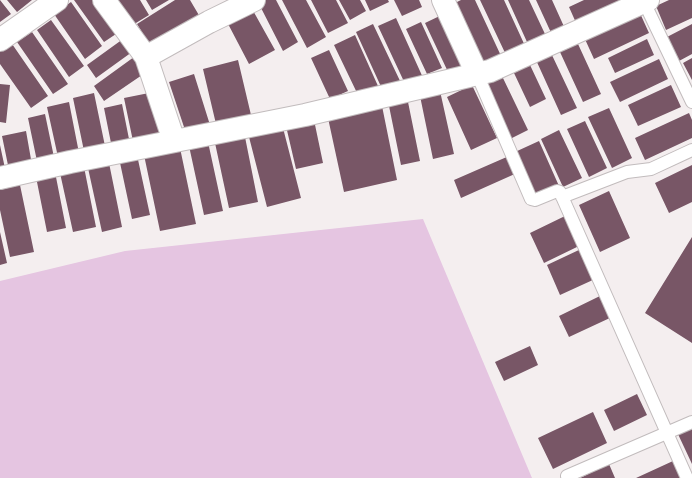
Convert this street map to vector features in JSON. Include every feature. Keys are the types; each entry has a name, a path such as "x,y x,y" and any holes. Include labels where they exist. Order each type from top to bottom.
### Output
{"street":[{"path":"0,40 57,0"},
{"path":"104,0 146,57 174,141"},
{"path":"146,57 209,22 254,0"},
{"path":"443,0 476,74"},
{"path":"0,178 70,162 305,115 490,71 645,1"}],"lane":[{"path":"645,1 692,102"},
{"path":"476,74 531,199 535,200 557,191 560,192 687,478"},
{"path":"562,197 628,172 651,169 692,150"},
{"path":"567,476 692,422"}],"shaded area":[{"path":"423,219 532,478 0,478 0,281 125,251"}],"building":[{"path":"0,0 11,14 0,22"},
{"path":"7,0 32,0 17,12"},
{"path":"74,0 97,0 119,32 104,42"},
{"path":"115,0 140,0 149,15 131,26"},
{"path":"146,0 169,0 152,10"},
{"path":"175,0 190,0 200,17 151,47 137,24"},
{"path":"266,0 276,0 298,42 283,51 259,4"},
{"path":"282,0 306,0 326,37 307,48"},
{"path":"311,0 336,0 348,23 328,33"},
{"path":"339,0 360,0 366,11 350,20"},
{"path":"365,0 388,0 389,2 370,11"},
{"path":"394,0 419,0 422,7 402,16"},
{"path":"461,0 475,0 502,58 483,68 453,4"},
{"path":"480,0 504,0 526,48 507,57"},
{"path":"508,0 529,0 545,34 527,42"},
{"path":"536,0 552,0 566,31 553,37"},
{"path":"584,0 630,0 577,25 569,7"},
{"path":"669,0 692,0 692,18 666,30 656,6"},
{"path":"71,2 102,46 85,59 54,14"},
{"path":"251,7 275,50 249,64 226,20"},
{"path":"639,11 649,33 594,59 584,37"},
{"path":"448,12 472,63 449,74 425,23"},
{"path":"396,18 424,80 407,88 378,26"},
{"path":"51,20 84,66 69,77 37,30"},
{"path":"421,22 442,68 427,74 406,29"},
{"path":"373,24 401,83 383,91 356,32"},
{"path":"692,24 692,54 679,61 667,37"},
{"path":"32,32 68,84 53,94 17,42"},
{"path":"355,35 378,86 358,95 334,45"},
{"path":"123,39 132,52 96,78 87,65"},
{"path":"647,39 654,55 615,73 608,58"},
{"path":"10,41 48,96 31,108 0,64 0,48"},
{"path":"578,44 601,94 583,102 560,52"},
{"path":"329,50 348,91 330,99 311,58"},
{"path":"551,53 577,108 561,115 536,60"},
{"path":"134,57 145,73 104,101 94,86"},
{"path":"692,58 692,80 683,63"},
{"path":"659,59 668,79 620,102 610,82"},
{"path":"238,60 251,115 216,124 203,69"},
{"path":"530,65 546,99 530,107 514,73"},
{"path":"194,74 210,125 186,133 169,82"},
{"path":"502,76 528,130 510,139 484,86"},
{"path":"0,84 10,85 6,123 0,122"},
{"path":"472,85 497,138 471,150 447,97"},
{"path":"671,85 681,107 638,126 628,105"},
{"path":"440,91 454,154 433,159 420,96"},
{"path":"154,92 164,140 134,146 124,98"},
{"path":"94,93 105,146 84,151 73,98"},
{"path":"69,102 79,153 58,157 47,107"},
{"path":"408,102 420,161 401,165 389,106"},
{"path":"122,104 130,144 112,148 104,108"},
{"path":"382,106 397,180 344,192 328,118"},
{"path":"609,108 632,158 612,168 588,117"},
{"path":"689,113 692,120 692,138 645,160 635,138"},
{"path":"45,114 55,162 38,166 28,118"},
{"path":"314,120 323,163 296,169 286,126"},
{"path":"585,121 607,168 589,177 567,129"},
{"path":"283,128 301,198 267,207 249,137"},
{"path":"559,130 582,178 563,187 541,139"},
{"path":"26,131 32,165 9,170 2,136"},
{"path":"245,137 258,202 229,208 215,143"},
{"path":"539,141 559,186 536,197 515,152"},
{"path":"208,142 223,211 204,215 189,146"},
{"path":"0,145 6,173 0,174"},
{"path":"180,148 196,224 160,231 144,155"},
{"path":"137,155 150,215 132,219 119,158"},
{"path":"509,156 517,173 461,198 454,180"},
{"path":"109,163 122,227 102,232 88,168"},
{"path":"692,165 692,202 669,213 655,183"},
{"path":"84,167 96,227 73,232 60,173"},
{"path":"55,172 66,228 47,232 36,177"},
{"path":"20,185 34,252 10,257 0,210 0,190"},
{"path":"609,191 630,238 600,252 579,205"},
{"path":"565,216 579,246 544,263 530,233"},
{"path":"0,232 7,263 0,265"},
{"path":"692,237 692,343 645,313"},
{"path":"581,249 595,279 560,295 547,265"},
{"path":"602,295 612,317 569,337 559,316"},
{"path":"530,346 538,365 504,381 495,362"},
{"path":"637,394 647,415 614,431 604,410"},
{"path":"593,412 607,443 553,469 538,438"},
{"path":"692,425 692,464 677,432"},
{"path":"673,461 681,478 636,478"},
{"path":"609,464 615,478 580,478"}]}
